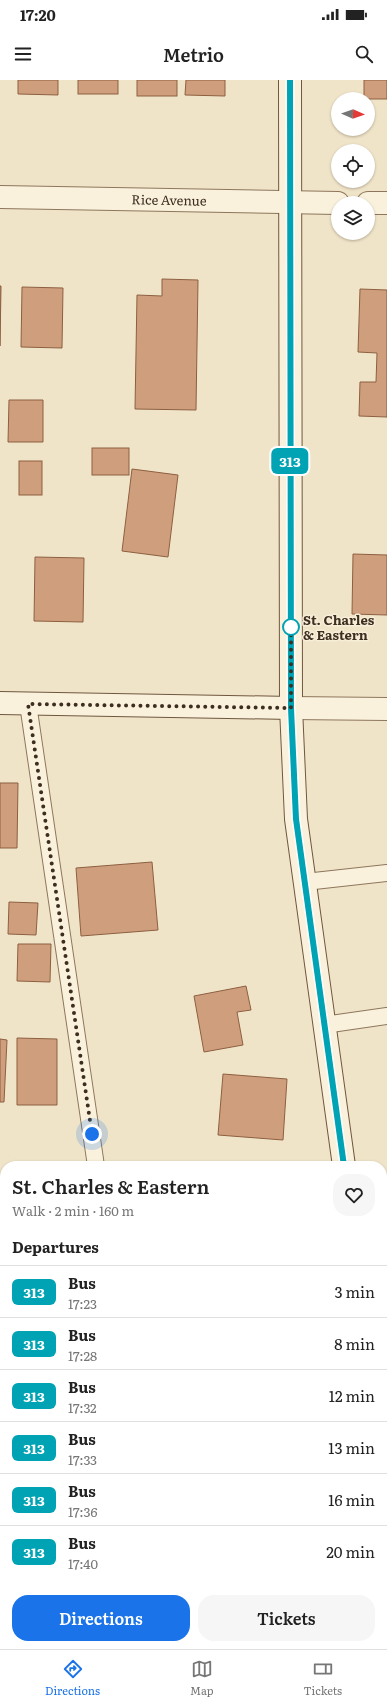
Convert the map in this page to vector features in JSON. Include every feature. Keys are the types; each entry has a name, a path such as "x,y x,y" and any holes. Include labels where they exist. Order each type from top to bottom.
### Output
{"main road":[{"path":"290,80 291,708 296,819 343,1161"},
{"name":"Rice Avenue","path":"0,197 331,203"},
{"path":"375,203 387,204"},
{"path":"0,703 291,708 387,708"}],"lane":[{"path":"28,704 95,1161"},
{"path":"304,882 387,873"},
{"path":"324,1025 387,1016"}],"building":[{"path":"18,80 58,80 58,95 18,94"},
{"path":"78,80 118,80 118,94 78,94"},
{"path":"137,80 177,80 177,96 137,96"},
{"path":"186,80 225,80 225,96 185,95"},
{"path":"364,80 387,80 387,99 375,99 375,92 364,92"},
{"path":"162,279 198,280 196,410 135,409 137,295 162,296"},
{"path":"0,286 1,286 0,346"},
{"path":"22,287 63,288 62,348 21,347"},
{"path":"360,289 387,290 387,417 359,416 360,382 376,382 377,353 358,352"},
{"path":"9,400 43,400 43,442 8,442"},
{"path":"92,448 129,448 129,475 92,475"},
{"path":"19,461 42,461 42,495 19,495"},
{"path":"132,469 178,475 168,557 122,551"},
{"path":"353,554 387,555 387,615 352,614"},
{"path":"35,557 84,558 83,622 34,621"},
{"path":"0,783 18,783 17,848 0,848"},
{"path":"152,862 158,930 81,936 76,868"},
{"path":"9,902 38,903 36,935 8,934"},
{"path":"18,944 51,944 50,982 17,981"},
{"path":"246,986 251,1010 237,1012 243,1045 204,1052 194,996"},
{"path":"17,1038 57,1039 57,1105 17,1105"},
{"path":"0,1039 7,1040 4,1102 0,1102"},
{"path":"223,1074 287,1079 283,1140 218,1135"}],"bus line":[{"name":"313","path":"290,80 289,218 291,708 296,819 343,1161"}],"place":[{"name":"St. Charles & Eastern","path":"291,627"}],"route":[{"path":"92,1134 28,704 291,708 291,627"}]}
